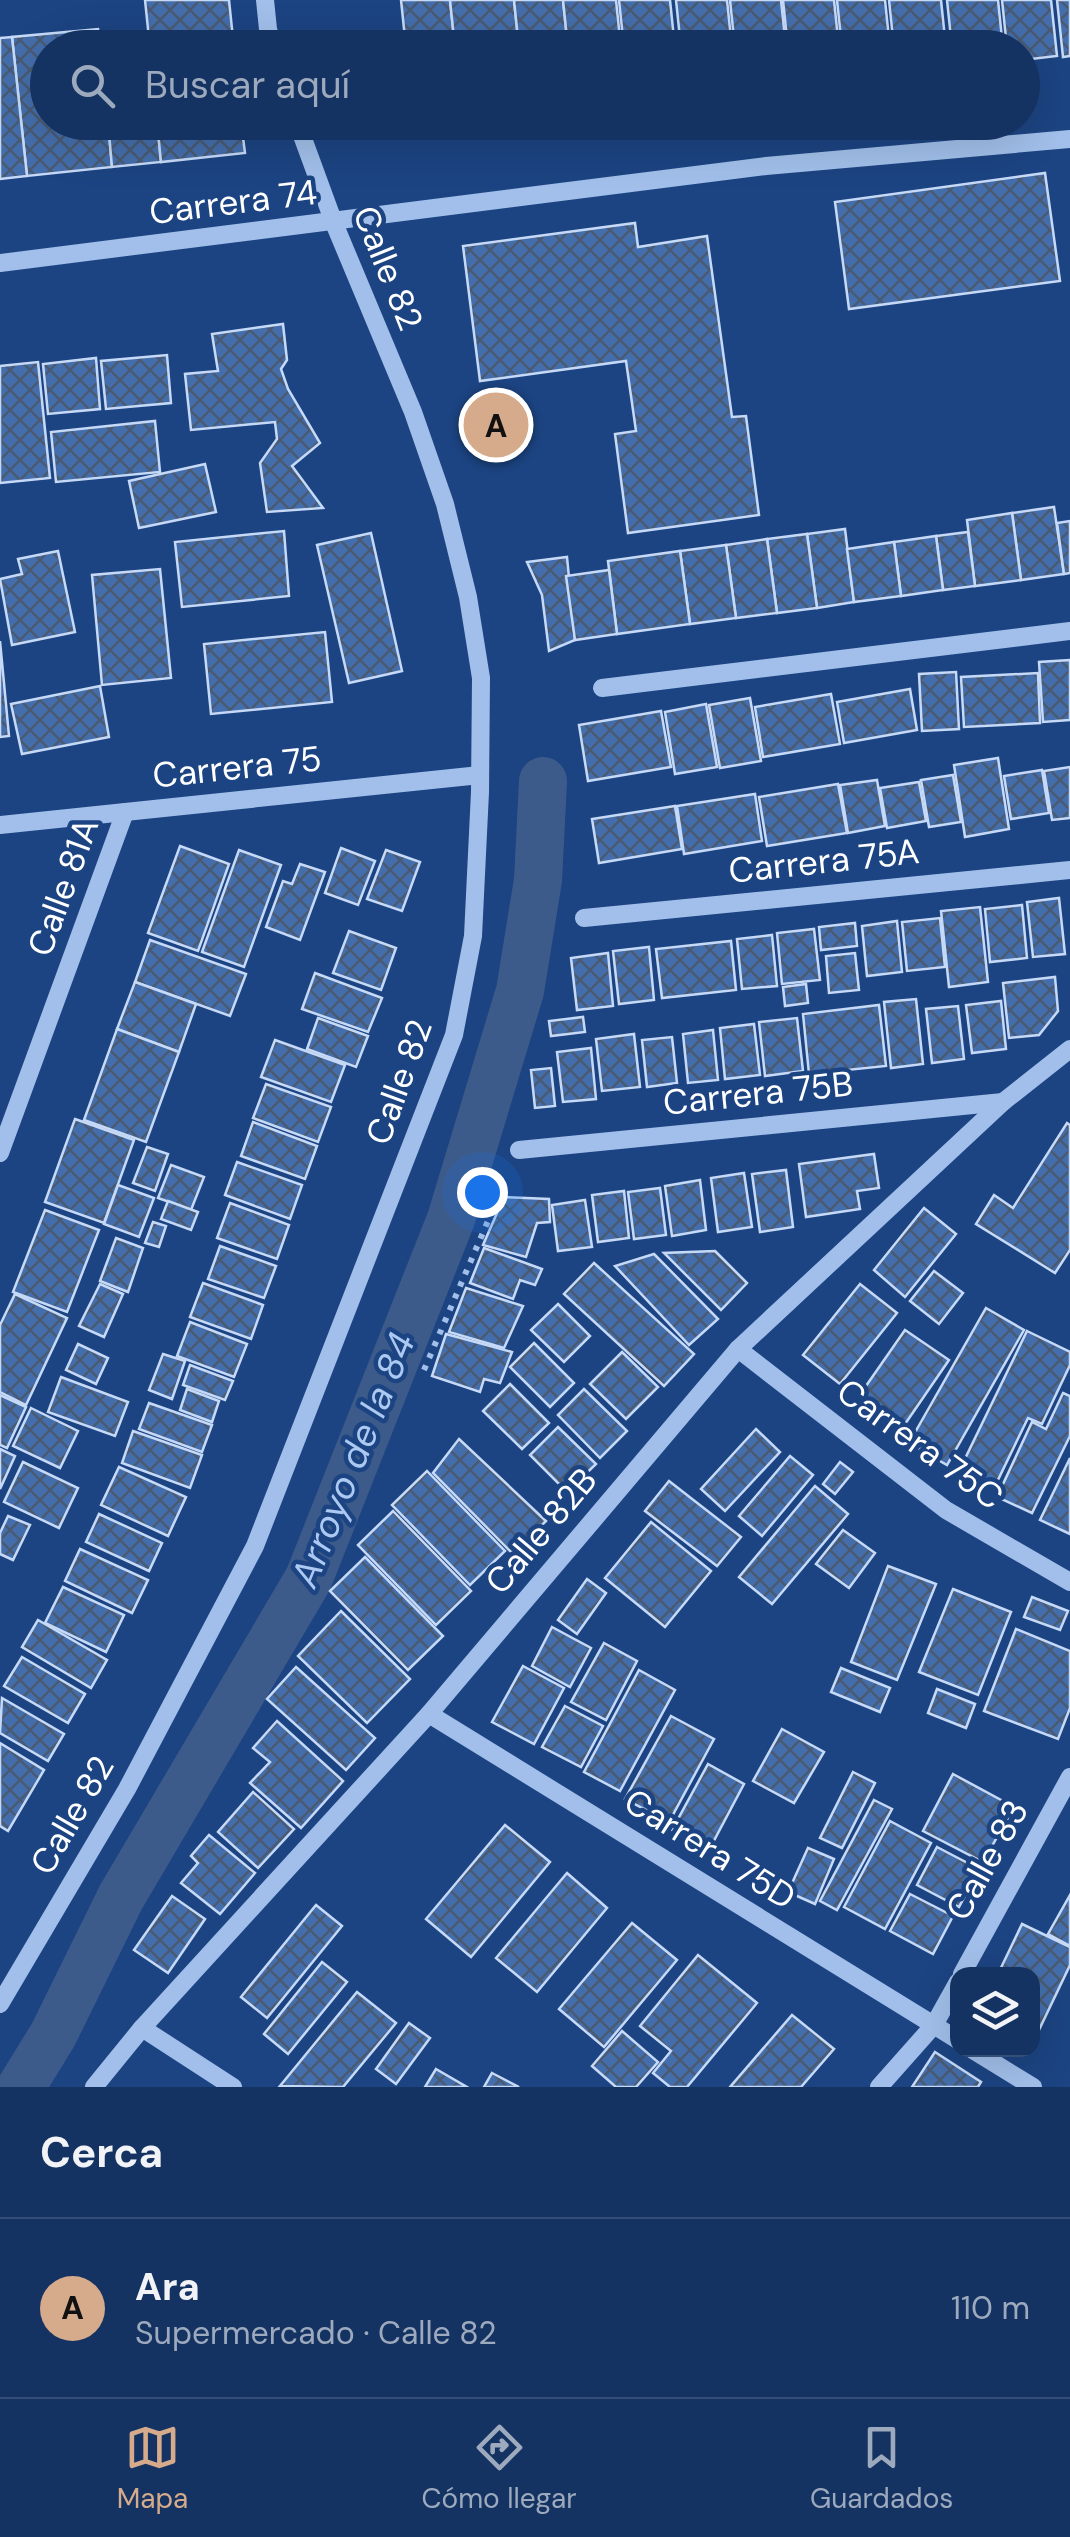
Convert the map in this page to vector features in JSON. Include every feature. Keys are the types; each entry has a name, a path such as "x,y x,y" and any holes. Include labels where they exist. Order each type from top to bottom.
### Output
{"street":[{"path":"265,0 268,30"},
{"name":"Carrera 74","path":"0,263 766,166 1070,139"},
{"name":"Calle 82","path":"0,2004 127,1789 256,1546 454,1035 473,936 481,678 468,597 445,504 413,412 304,140"},
{"path":"602,688 1070,630"},
{"name":"Carrera 75","path":"0,824 480,774"},
{"name":"Calle 81A","path":"0,1154 125,812"},
{"name":"Carrera 75A","path":"584,918 1070,870"},
{"name":"Calle 82B","path":"94,2087 142,2028 429,1714 738,1349 1003,1102 1070,1049"},
{"name":"Carrera 75B","path":"519,1150 1003,1102"},
{"name":"Carrera 75C","path":"738,1349 946,1510 1070,1582"},
{"name":"Carrera 75D","path":"429,1714 950,2035"},
{"name":"Calle 83","path":"966,1967 1070,1778"},
{"path":"879,2087 934,2025 950,1996"},
{"path":"142,2028 233,2087"},
{"path":"984,2057 1033,2087"}],"path":[{"path":"424,1370 519,1150"}],"building":[{"path":"145,0 229,0 232,30 148,30"},
{"path":"401,0 450,0 453,30 404,30"},
{"path":"450,0 514,0 517,30 453,30"},
{"path":"514,0 563,0 566,30 517,30"},
{"path":"563,0 616,0 619,30 566,30"},
{"path":"619,0 670,0 673,30 622,30"},
{"path":"676,0 727,0 730,30 679,30"},
{"path":"730,0 781,0 784,30 733,30"},
{"path":"783,0 834,0 837,30 786,30"},
{"path":"837,0 885,0 888,30 840,30"},
{"path":"889,0 941,0 944,30 892,30"},
{"path":"947,0 998,0 1001,30 950,30"},
{"path":"1002,0 1051,0 1057,56 1040,58 1040,30 1005,30"},
{"path":"1057,0 1070,0 1070,56 1063,57"},
{"path":"30,35 30,140 110,140 112,167 27,176 12,37"},
{"path":"12,37 27,176 0,179 0,38"},
{"path":"110,140 159,140 161,162 112,167"},
{"path":"159,140 243,140 245,153 161,162"},
{"path":"1045,173 1060,281 849,309 835,202"},
{"path":"635,223 638,247 707,236 732,417 746,416 759,515 628,533 615,434 636,431 626,361 480,381 463,246"},
{"path":"283,324 287,360 281,369 288,389 320,443 292,466 323,508 267,512 260,463 277,439 275,422 191,430 185,374 218,371 212,334"},
{"path":"167,355 171,403 106,409 101,361"},
{"path":"96,358 100,409 48,414 43,364"},
{"path":"38,362 50,478 0,483 0,366"},
{"path":"155,421 160,472 56,482 51,432"},
{"path":"205,464 216,512 139,528 129,481"},
{"path":"1054,507 1064,574 1021,580 1012,513"},
{"path":"1012,513 1021,580 975,586 967,520"},
{"path":"1070,521 1070,573 1064,574 1057,523"},
{"path":"845,529 854,602 817,608 807,534"},
{"path":"284,531 289,596 182,607 175,542"},
{"path":"968,532 975,586 943,590 936,536"},
{"path":"371,533 402,671 349,683 317,545"},
{"path":"807,534 817,608 777,613 767,539"},
{"path":"936,536 943,590 901,596 894,542"},
{"path":"767,539 777,613 736,618 726,545"},
{"path":"894,542 901,596 854,602 847,549"},
{"path":"726,545 736,618 690,624 680,551"},
{"path":"58,551 75,632 12,645 0,579 22,574 18,559"},
{"path":"680,551 690,624 617,634 608,561"},
{"path":"567,557 575,640 549,651 542,595 527,562"},
{"path":"160,569 171,678 102,685 92,575"},
{"path":"609,570 617,634 575,640 566,576"},
{"path":"325,632 332,702 211,714 204,644"},
{"path":"0,641 9,736 0,737"},
{"path":"1070,660 1070,720 1043,722 1039,662"},
{"path":"956,672 959,729 922,731 919,674"},
{"path":"1038,673 1040,723 964,727 961,677"},
{"path":"100,686 109,737 22,754 11,704"},
{"path":"910,689 917,730 844,743 837,702"},
{"path":"831,694 840,744 763,757 755,707"},
{"path":"750,698 761,761 720,768 709,705"},
{"path":"706,704 717,767 675,774 665,712"},
{"path":"661,711 671,767 588,781 579,725"},
{"path":"998,758 1009,829 965,837 954,765"},
{"path":"1070,767 1070,818 1052,820 1044,771"},
{"path":"1042,770 1049,813 1011,819 1004,776"},
{"path":"953,775 961,822 929,827 921,780"},
{"path":"877,780 885,826 848,833 840,785"},
{"path":"919,782 926,821 887,828 880,788"},
{"path":"838,784 847,833 767,846 759,797"},
{"path":"755,794 762,841 684,854 677,806"},
{"path":"675,806 682,849 599,863 592,819"},
{"path":"180,846 229,864 198,951 148,933"},
{"path":"341,848 375,861 358,905 325,893"},
{"path":"239,850 281,865 244,967 202,952"},
{"path":"386,850 420,862 402,911 367,899"},
{"path":"300,864 325,872 300,940 266,927 283,881 292,884"},
{"path":"1059,898 1065,954 1033,957 1027,902"},
{"path":"1022,905 1027,958 990,962 985,909"},
{"path":"980,907 988,982 949,987 941,911"},
{"path":"940,918 945,967 907,971 902,922"},
{"path":"897,921 902,972 867,976 862,926"},
{"path":"855,923 857,946 821,950 819,927"},
{"path":"814,929 820,980 782,984 777,933"},
{"path":"349,931 396,948 381,990 333,973"},
{"path":"772,935 777,986 742,989 737,939"},
{"path":"150,940 246,974 230,1016 135,982"},
{"path":"731,941 736,990 662,998 656,949"},
{"path":"649,947 654,1000 619,1004 613,951"},
{"path":"608,953 613,1006 577,1010 571,958"},
{"path":"855,953 859,990 829,993 826,956"},
{"path":"315,973 382,998 368,1032 302,1009"},
{"path":"1055,977 1058,1011 1039,1035 1009,1038 1003,983"},
{"path":"135,982 196,1004 179,1052 117,1029"},
{"path":"806,984 808,1003 785,1006 783,987"},
{"path":"916,999 923,1064 891,1068 884,1002"},
{"path":"1001,1001 1006,1049 972,1053 966,1005"},
{"path":"879,1005 886,1066 809,1074 803,1014"},
{"path":"958,1006 964,1059 932,1063 926,1009"},
{"path":"583,1017 585,1032 551,1036 549,1021"},
{"path":"318,1018 368,1036 356,1067 307,1049"},
{"path":"797,1018 803,1071 765,1076 759,1022"},
{"path":"754,1024 760,1075 725,1079 720,1028"},
{"path":"117,1029 179,1052 146,1142 84,1120"},
{"path":"713,1030 718,1080 688,1083 683,1034"},
{"path":"634,1034 640,1087 602,1091 596,1039"},
{"path":"672,1037 677,1083 647,1087 642,1040"},
{"path":"275,1040 345,1065 331,1102 261,1077"},
{"path":"591,1048 596,1099 563,1102 557,1052"},
{"path":"551,1068 555,1106 535,1108 531,1070"},
{"path":"266,1084 331,1107 318,1142 253,1118"},
{"path":"75,1119 134,1140 104,1223 45,1202"},
{"path":"253,1122 317,1146 305,1179 241,1156"},
{"path":"1067,1123 1070,1250 1055,1273 976,1224 994,1195 1013,1208"},
{"path":"147,1147 168,1154 155,1191 133,1183"},
{"path":"874,1154 879,1188 857,1191 860,1209 806,1217 799,1164"},
{"path":"237,1162 302,1185 290,1219 225,1195"},
{"path":"171,1165 204,1177 191,1210 158,1198"},
{"path":"786,1170 793,1227 760,1232 752,1174"},
{"path":"744,1173 752,1227 718,1232 711,1178"},
{"path":"700,1180 706,1230 672,1236 665,1186"},
{"path":"118,1185 154,1198 139,1237 104,1224"},
{"path":"660,1188 666,1235 634,1239 628,1192"},
{"path":"624,1191 629,1238 598,1242 592,1195"},
{"path":"504,1197 549,1199 550,1222 537,1223 526,1257 483,1245"},
{"path":"585,1200 592,1247 558,1251 552,1205"},
{"path":"168,1201 198,1212 191,1230 161,1219"},
{"path":"230,1203 289,1225 277,1259 217,1238"},
{"path":"924,1208 956,1234 905,1297 874,1270"},
{"path":"45,1210 99,1230 67,1312 13,1292"},
{"path":"153,1222 166,1226 159,1247 145,1243"},
{"path":"116,1238 143,1248 128,1292 100,1281"},
{"path":"220,1246 276,1266 264,1298 208,1279"},
{"path":"484,1248 542,1269 535,1285 520,1280 513,1299 470,1283"},
{"path":"715,1251 747,1283 721,1310 664,1253"},
{"path":"654,1254 718,1319 689,1345 615,1266"},
{"path":"594,1263 694,1354 664,1386 564,1294"},
{"path":"934,1271 963,1293 939,1324 910,1301"},
{"path":"203,1283 263,1305 251,1339 190,1317"},
{"path":"100,1284 123,1294 104,1337 79,1326"},
{"path":"860,1284 897,1313 840,1384 803,1355"},
{"path":"466,1288 523,1306 504,1348 449,1332"},
{"path":"15,1294 67,1318 26,1405 0,1392 0,1325"},
{"path":"558,1304 590,1336 564,1362 531,1330"},
{"path":"986,1308 1024,1330 947,1465 909,1443"},
{"path":"190,1322 247,1344 234,1377 177,1356"},
{"path":"905,1330 949,1360 903,1427 859,1396"},
{"path":"1027,1331 1070,1352 1070,1365 1042,1424 1028,1418 995,1486 960,1469"},
{"path":"446,1334 512,1352 500,1383 484,1379 480,1392 432,1376"},
{"path":"534,1343 574,1383 550,1407 510,1367"},
{"path":"78,1344 108,1358 96,1384 66,1370"},
{"path":"622,1352 658,1387 626,1419 590,1384"},
{"path":"163,1354 185,1361 172,1399 149,1390"},
{"path":"190,1365 233,1381 225,1400 183,1385"},
{"path":"61,1377 128,1402 115,1436 48,1412"},
{"path":"510,1384 549,1423 522,1449 483,1411"},
{"path":"187,1389 219,1401 212,1422 180,1410"},
{"path":"584,1389 627,1431 600,1458 558,1415"},
{"path":"1063,1393 1070,1396 1070,1436 1032,1513 997,1497 1032,1422 1046,1429"},
{"path":"0,1395 26,1407 7,1448 0,1445"},
{"path":"149,1403 212,1425 202,1452 139,1429"},
{"path":"31,1408 78,1431 60,1468 13,1446"},
{"path":"558,1427 596,1464 567,1492 530,1455"},
{"path":"756,1429 780,1452 725,1511 701,1489"},
{"path":"133,1431 202,1455 190,1488 122,1463"},
{"path":"459,1439 546,1521 513,1554 433,1473"},
{"path":"0,1449 15,1456 0,1489"},
{"path":"790,1456 813,1475 762,1536 739,1516"},
{"path":"1070,1458 1070,1534 1040,1520"},
{"path":"23,1462 78,1488 59,1528 4,1502"},
{"path":"840,1462 853,1472 835,1494 823,1484"},
{"path":"119,1467 186,1497 168,1536 101,1505"},
{"path":"427,1471 505,1551 470,1585 392,1505"},
{"path":"669,1481 741,1537 717,1566 645,1511"},
{"path":"815,1486 848,1514 772,1604 739,1577"},
{"path":"393,1511 471,1591 436,1625 358,1545"},
{"path":"99,1514 162,1543 149,1571 86,1542"},
{"path":"8,1516 30,1525 13,1560 0,1554 0,1533"},
{"path":"651,1522 711,1571 665,1627 605,1578"},
{"path":"843,1530 875,1553 849,1588 816,1564"},
{"path":"80,1549 148,1580 132,1613 65,1581"},
{"path":"365,1557 443,1636 408,1670 330,1591"},
{"path":"888,1566 936,1584 897,1680 851,1662"},
{"path":"587,1579 606,1593 577,1634 558,1620"},
{"path":"63,1587 124,1615 106,1652 45,1623"},
{"path":"953,1589 1011,1612 978,1695 919,1672"},
{"path":"1032,1597 1068,1611 1060,1630 1024,1617"},
{"path":"341,1611 410,1679 367,1723 298,1656"},
{"path":"38,1620 107,1660 91,1688 22,1647"},
{"path":"552,1627 591,1648 570,1687 532,1666"},
{"path":"1016,1629 1070,1651 1070,1708 1058,1739 984,1711"},
{"path":"604,1643 637,1661 606,1720 571,1702"},
{"path":"22,1657 85,1694 68,1723 4,1686"},
{"path":"523,1666 564,1688 534,1744 492,1722"},
{"path":"296,1667 375,1738 346,1770 267,1699"},
{"path":"841,1668 890,1688 880,1712 831,1692"},
{"path":"639,1670 675,1690 620,1791 584,1772"},
{"path":"937,1689 975,1704 966,1728 928,1713"},
{"path":"2,1698 64,1734 48,1761 0,1733"},
{"path":"565,1706 603,1726 581,1767 542,1747"},
{"path":"671,1716 714,1739 669,1822 625,1799"},
{"path":"277,1721 343,1781 301,1828 250,1783 270,1762 253,1748"},
{"path":"782,1729 824,1752 794,1803 753,1781"},
{"path":"0,1743 44,1770 8,1831 0,1826"},
{"path":"708,1764 744,1784 709,1850 672,1830"},
{"path":"853,1772 875,1783 842,1848 820,1838"},
{"path":"953,1774 1014,1807 983,1862 923,1831"},
{"path":"253,1792 294,1829 258,1868 218,1832"},
{"path":"874,1800 892,1809 837,1910 820,1901"},
{"path":"890,1821 931,1843 885,1929 844,1907"},
{"path":"505,1825 550,1862 471,1957 426,1919"},
{"path":"209,1835 255,1873 220,1914 181,1883 198,1863 191,1856"},
{"path":"937,1847 979,1869 959,1907 917,1885"},
{"path":"808,1848 834,1859 815,1904 788,1892"},
{"path":"567,1873 607,1908 537,1992 496,1958"},
{"path":"910,1894 953,1916 933,1954 890,1931"},
{"path":"1070,1895 1070,1946 1048,1934"},
{"path":"172,1896 205,1919 168,1973 134,1950"},
{"path":"316,1905 342,1926 267,2018 241,1997"},
{"path":"632,1923 677,1960 604,2047 559,2009"},
{"path":"1022,1924 1070,1947 1070,1965 1040,2028 1040,1967 1001,1967"},
{"path":"698,1955 757,2003 687,2087 670,2087 653,2073 671,2051 640,2026"},
{"path":"322,1962 347,1982 288,2054 264,2034"},
{"path":"357,1992 396,2023 343,2087 280,2086"},
{"path":"792,2015 834,2049 801,2087 730,2087"},
{"path":"409,2023 430,2038 396,2084 376,2069"},
{"path":"622,2031 658,2062 636,2087 616,2087 592,2066"},
{"path":"935,2052 981,2082 978,2087 912,2087"},
{"path":"436,2069 467,2087 425,2087"},
{"path":"492,2073 519,2087 484,2087"}],"waterway":[{"name":"Arroyo de la 84","path":"21,2087 53,2035 121,1897 309,1578 451,1219 520,991 538,880 543,781"}],"place":[{"name":"Ara","path":"496,425"}]}
